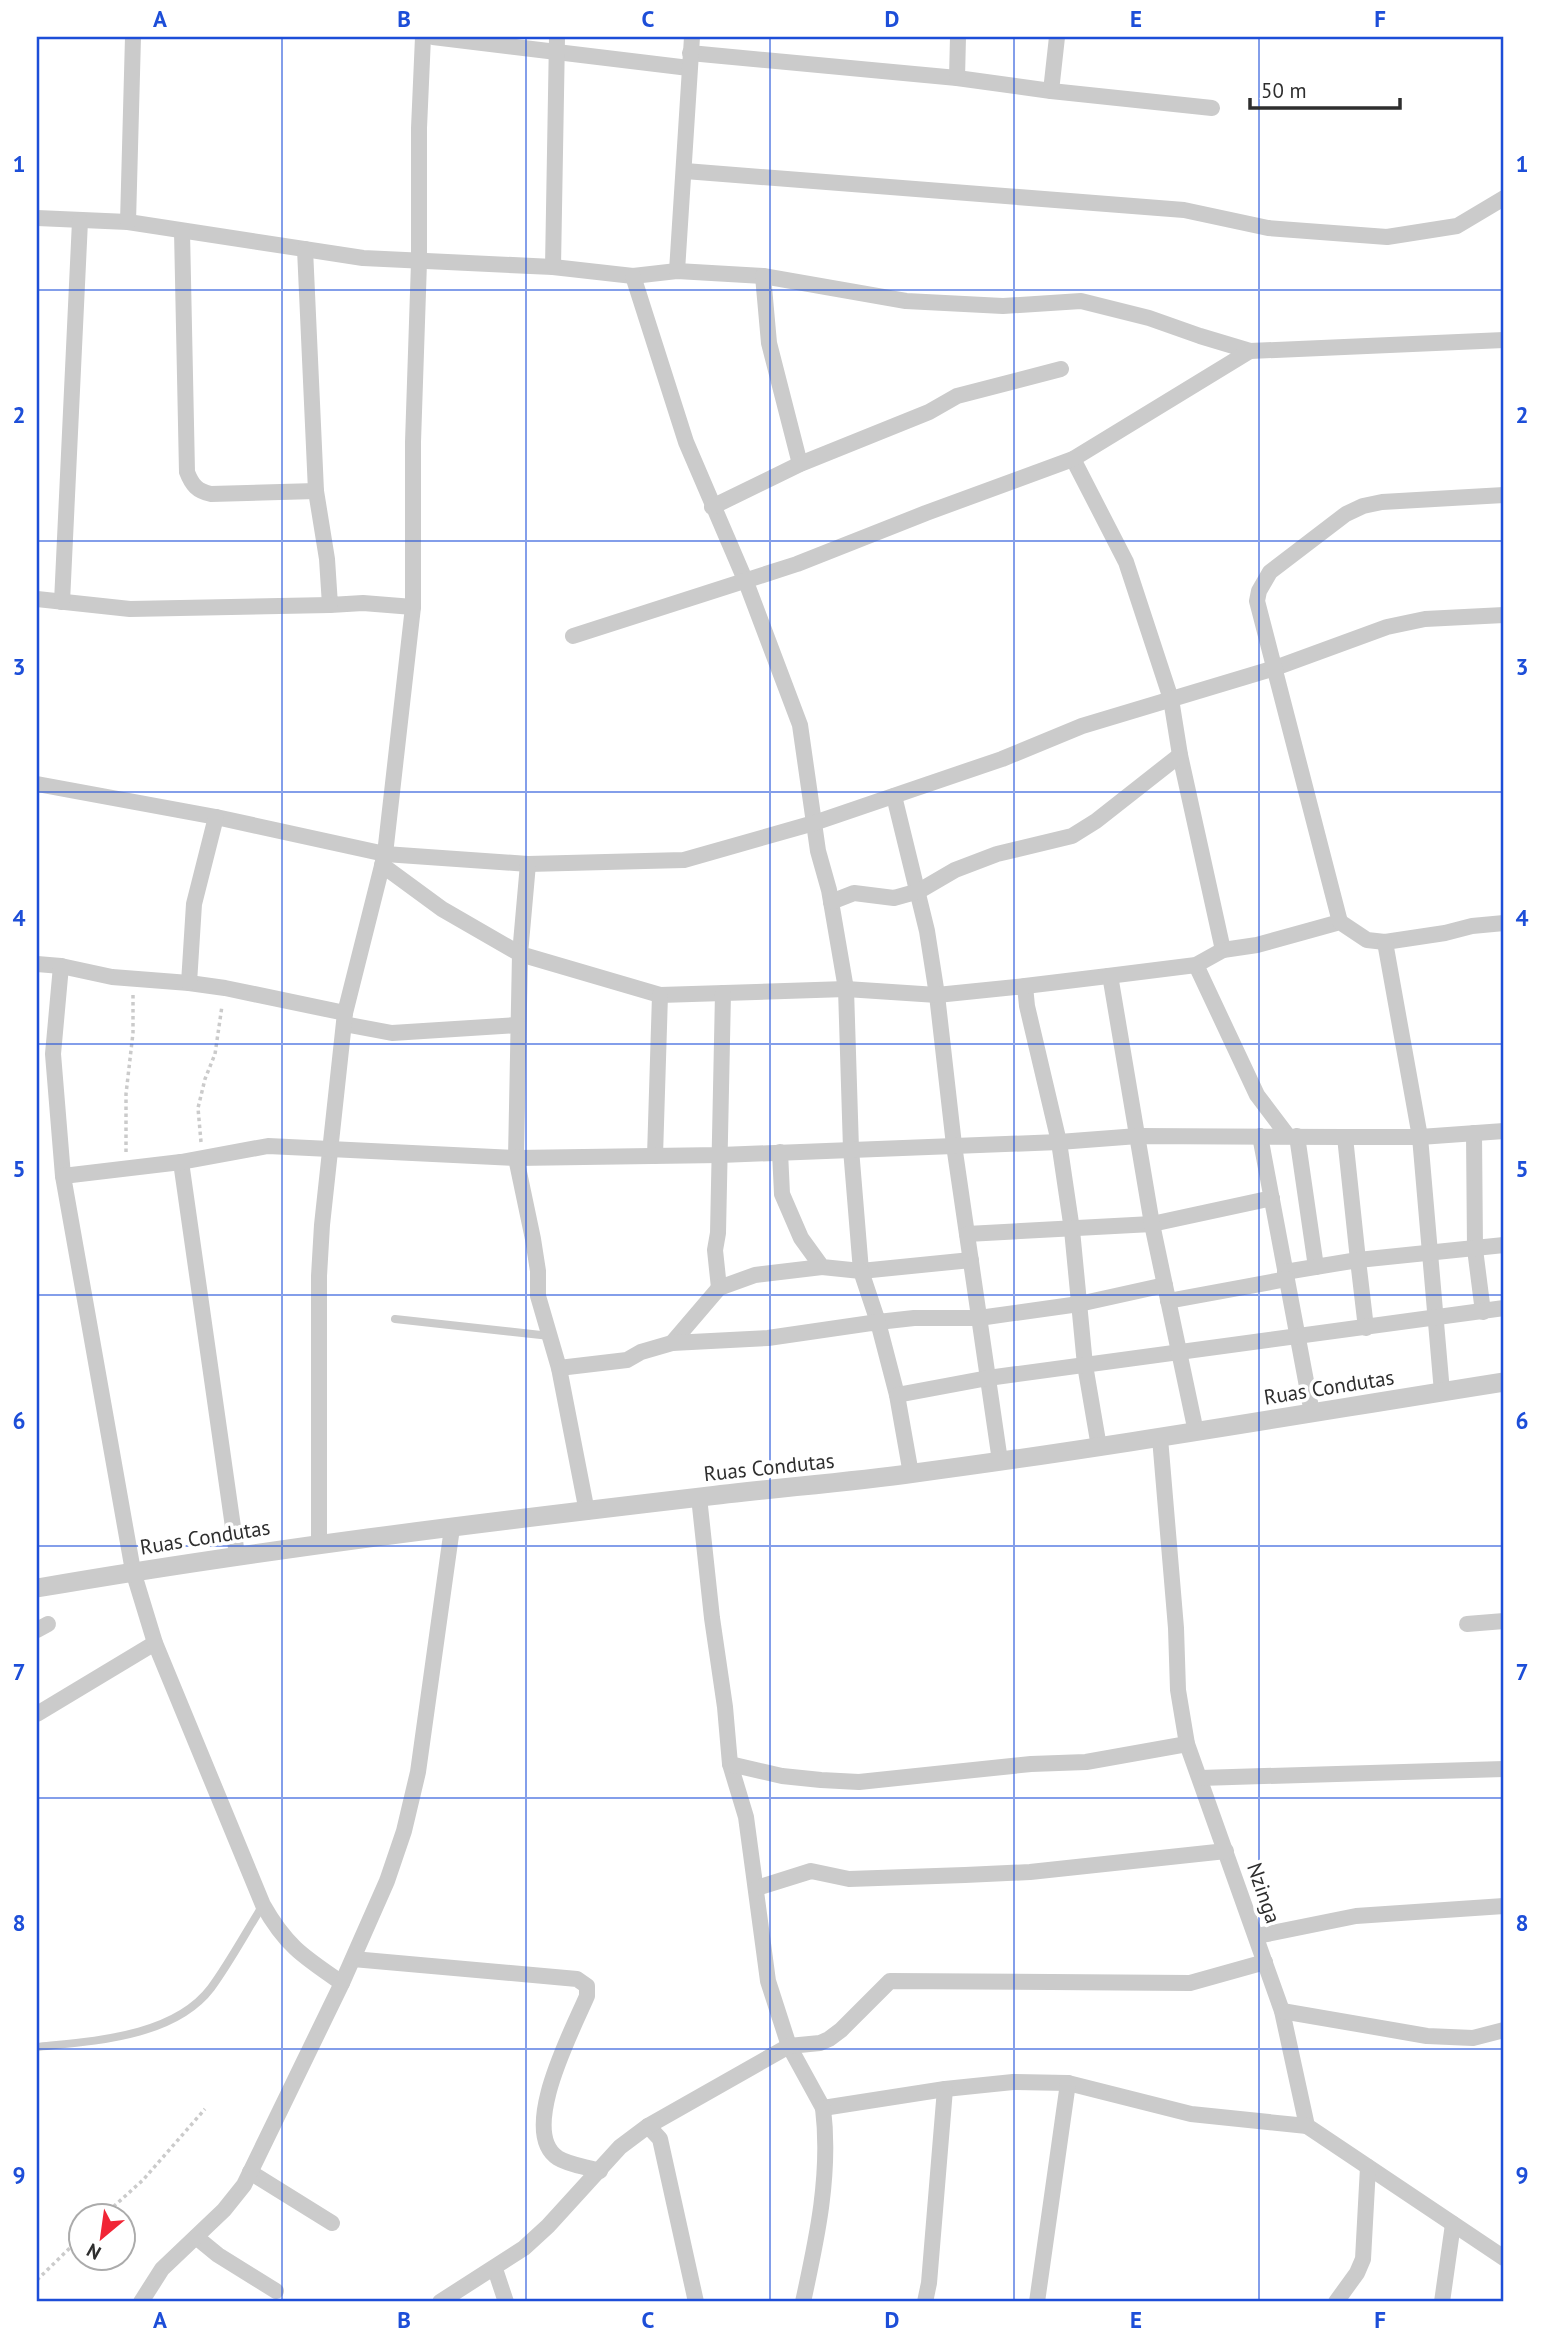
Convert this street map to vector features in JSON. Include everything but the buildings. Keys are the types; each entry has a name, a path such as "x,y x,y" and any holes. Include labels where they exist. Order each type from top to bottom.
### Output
{"street":[{"path":"128,222 132,37"},
{"path":"319,1544 319,1276 322,1225 344,1018 384,860 413,607 413,442 423,37"},
{"path":"433,37 691,53 957,78 1212,108"},
{"path":"957,78 958,37"},
{"path":"1051,91 1057,37"},
{"path":"553,267 556,45"},
{"path":"677,271 691,53"},
{"path":"685,171 1184,211 1268,228 1387,237 1457,226 1502,204"},
{"path":"37,218 128,222 363,258 553,267 633,276 677,271 763,276 906,301 1003,306 1081,301 1149,318 1250,351 1312,346 1504,340"},
{"path":"62,602 80,220"},
{"path":"182,232 187,472 191,484 200,491 211,494 316,491"},
{"path":"305,250 316,491 327,559 330,605"},
{"path":"633,276 686,442 746,582 800,726 814,822 846,989 851,1149 861,1271 878,1322 897,1395 911,1474"},
{"path":"763,276 769,343 800,464"},
{"path":"573,636 746,582 1073,460 1250,351"},
{"path":"712,507 800,464 929,412 957,396 1061,369"},
{"path":"1073,460 1126,562 1171,699 1180,755 1223,950"},
{"path":"1504,495 1382,502 1363,506 1328,527 1270,572 1259,591 1257,601 1340,922 1367,940 1385,943 1434,936 1472,926 1504,923"},
{"path":"37,599 130,609 363,603 413,607"},
{"path":"37,784 216,817 384,860 528,864 684,859 894,796 1002,759 1082,726 1275,668 1387,627 1425,619 1504,615"},
{"path":"831,902 854,893 894,898 919,891 955,870 997,854 1072,836 1083,831 1180,755"},
{"path":"894,796 919,891 937,995 954,1145 1000,1461"},
{"path":"189,983 194,904 216,817"},
{"path":"384,860 442,909 520,954 660,995 846,989 937,995 1026,986 1196,965 1223,950 1257,945 1340,922"},
{"path":"528,864 520,954 516,1158 538,1270 538,1296 559,1368 587,1512"},
{"path":"1385,943 1420,1136 1442,1392"},
{"path":"37,964 133,980 225,988 392,1033 518,1025"},
{"path":"1196,965 1256,1094 1292,1136 1316,1267"},
{"path":"61,966 53,1054 63,1177 133,1572 155,1643 263,1905 277,1930 298,1952 342,1983"},
{"path":"1108,976 1152,1224 1196,1432"},
{"path":"1026,986 1027,1006 1059,1142 1072,1230 1085,1365 1099,1447"},
{"path":"719,1288 715,1250 718,1233 723,993"},
{"path":"655,1156 660,995"},
{"path":"63,1177 181,1162 268,1146 516,1158 720,1155 1059,1142 1138,1136 1345,1138 1504,1131"},
{"path":"1474,1133 1475,1249 1483,1312"},
{"path":"1260,1136 1312,1413"},
{"path":"1345,1138 1366,1328"},
{"path":"780,1152 782,1194 801,1238 822,1267"},
{"path":"181,1162 237,1555"},
{"path":"967,1234 1152,1224 1272,1198"},
{"path":"559,1368 627,1360 641,1352 672,1343 768,1338 914,1318 979,1318 1286,1275 1358,1260 1504,1245"},
{"path":"672,1343 719,1288 755,1275 822,1267 861,1271 971,1260"},
{"path":"897,1395 988,1378 1504,1308"},
{"name":"Ruas Condutas","path":"37,1588 319,1544 911,1474 1160,1438 1504,1382"},
{"name":"Nzinga","path":"1160,1438 1176,1628 1178,1690 1187,1744 1282,2011 1307,2126"},
{"path":"699,1497 730,1764 746,1817 768,1981 789,2046 823,2108 827,2138 825,2179 817,2235 803,2302"},
{"path":"141,2302 162,2269 224,2210 244,2185 342,1983 387,1881 404,1831 418,1772 452,1528"},
{"path":"1467,1624 1504,1620"},
{"path":"37,1714 155,1643"},
{"path":"730,1764 782,1776 859,1782 1031,1764 1086,1762 1187,1744"},
{"path":"1200,1778 1504,1769"},
{"path":"757,1888 811,1871 849,1880 1030,1872 1226,1851"},
{"path":"1257,1936 1356,1916 1504,1906"},
{"path":"353,1959 577,1979 587,1986 587,1996 554,2073 542,2133 551,2151 559,2159 600,2171"},
{"path":"440,2302 524,2248 548,2226 620,2147 648,2126 789,2046 820,2043 829,2039 841,2031 890,1981 1190,1983 1265,1962"},
{"path":"1282,2011 1427,2036 1473,2038 1504,2030"},
{"path":"823,2108 1013,2082 1068,2083 1191,2114 1307,2126 1504,2258"},
{"path":"1037,2302 1068,2083"},
{"path":"925,2302 929,2283 945,2090"},
{"path":"648,2126 660,2139 696,2302"},
{"path":"1336,2302 1357,2273 1363,2259 1368,2167"},
{"path":"250,2172 332,2223"},
{"path":"1441,2302 1453,2224"},
{"path":"195,2237 218,2255 276,2291"},
{"path":"495,2269 506,2302"}],"lane":[{"path":"395,1319 550,1336"},
{"path":"37,2047 122,2036 181,2016 210,1989 263,1905"}],"path":[{"path":"126,1168 125,1094 133,1033 133,980"},
{"path":"201,1158 198,1108 215,1054 225,988"},
{"path":"119,2202 143,2179 205,2109"},
{"path":"37,2280 66,2252"}]}
